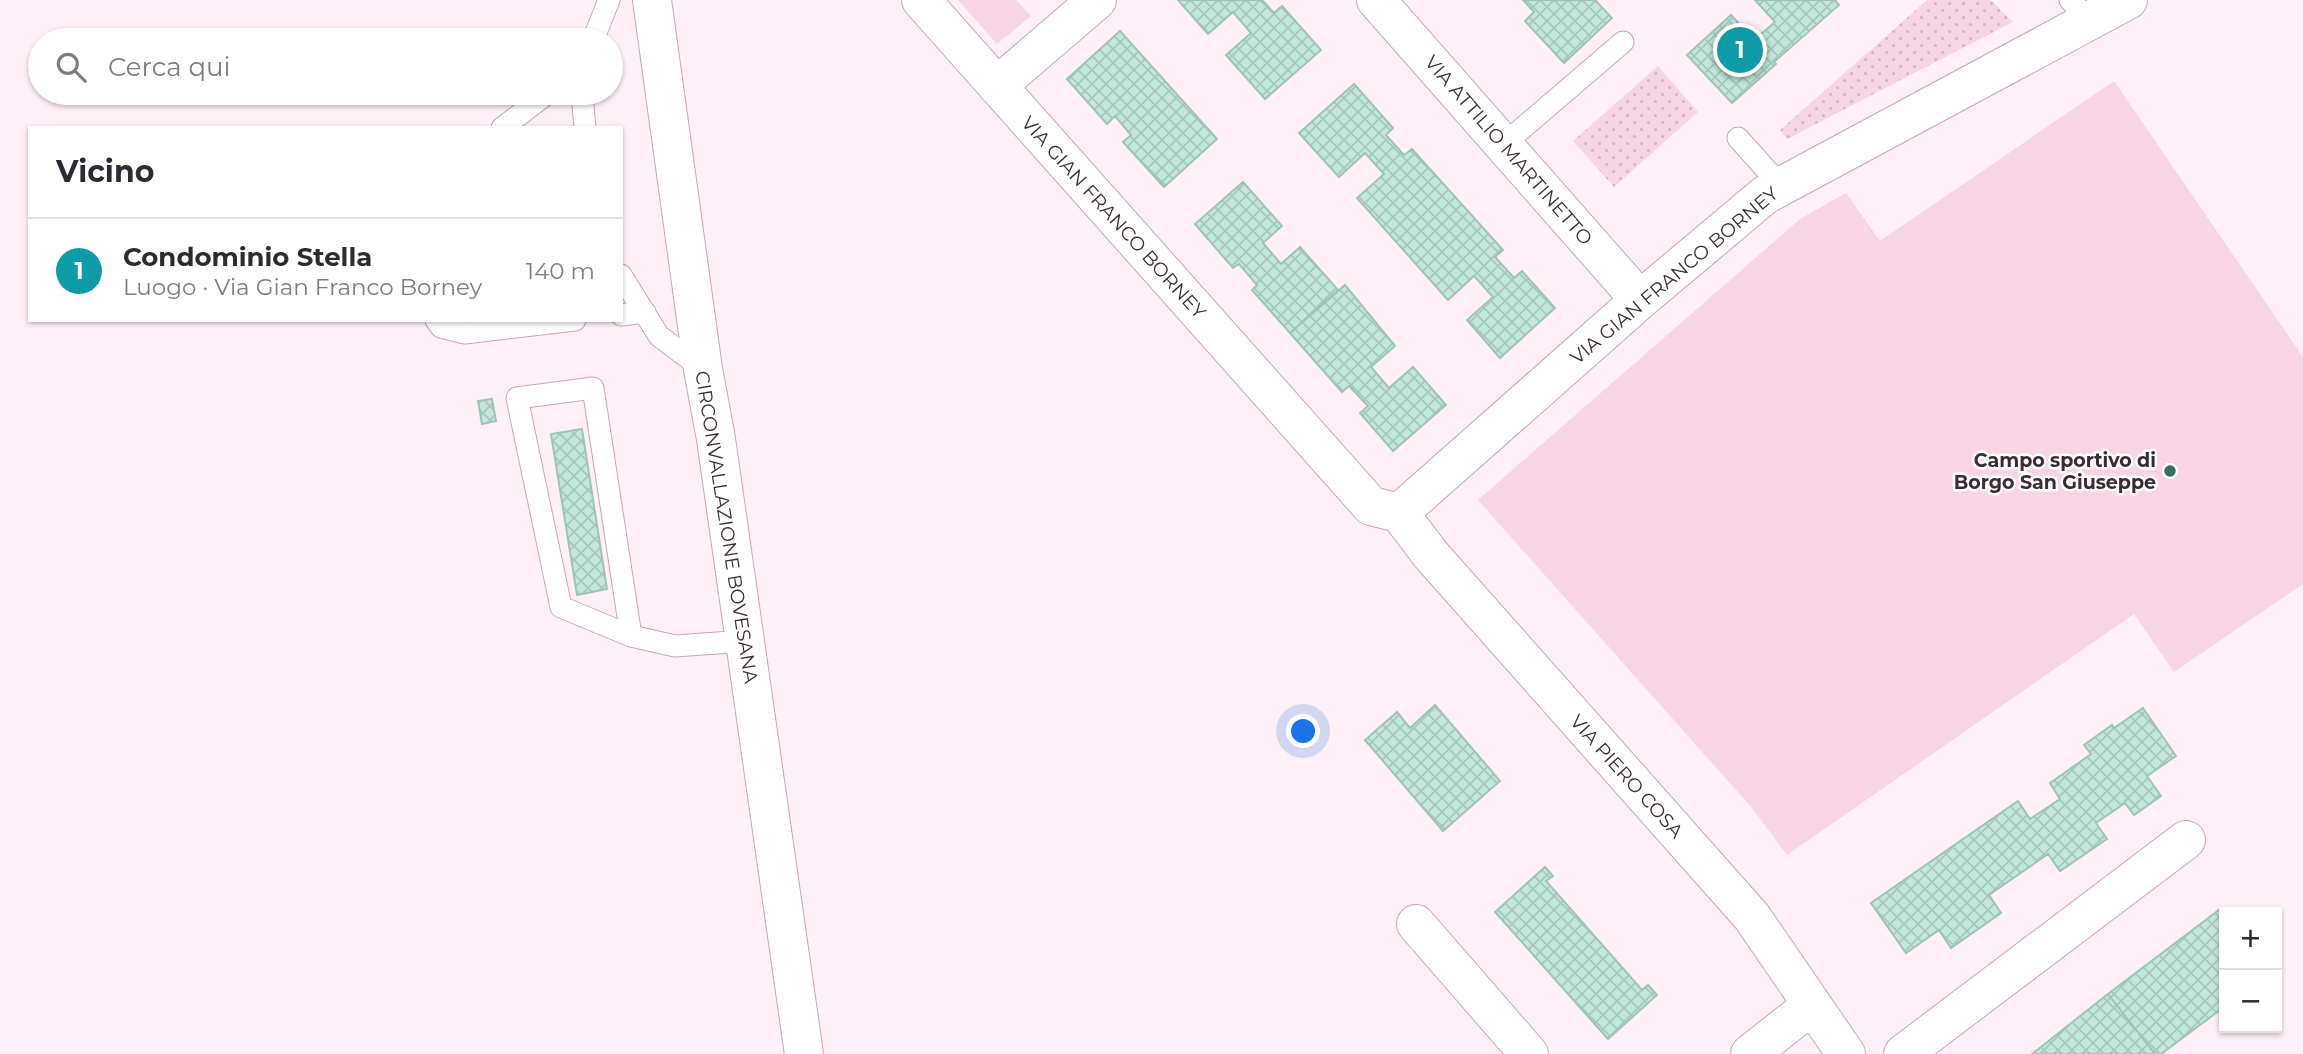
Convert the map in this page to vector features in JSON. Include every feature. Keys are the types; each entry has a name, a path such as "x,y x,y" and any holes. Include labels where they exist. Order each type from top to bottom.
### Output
{"street":[{"name":"CIRCONVALLAZIONE BOVESANA","path":"652,0 703,369 804,1054"},
{"name":"VIA GIAN FRANCO BORNEY","path":"921,0 1371,506 1399,513 1640,300 1765,195 2080,10 2128,0"},
{"path":"997,86 1097,0"},
{"name":"VIA ATTILIO MARTINETTO","path":"1376,0 1640,300"},
{"name":"VIA PIERO COSA","path":"1399,513 1431,555 1752,918 1846,1054"},
{"path":"1903,1054 2186,840"},
{"path":"1416,924 1529,1054"},
{"path":"1750,1054 1812,1005"}],"lane":[{"path":"598,28 609,0"},
{"path":"1504,144 1623,42"},
{"path":"505,126 532,105"},
{"path":"583,105 585,126"},
{"path":"1738,138 1780,185"},
{"path":"623,278 659,335 703,369"},
{"path":"623,315 645,312"},
{"path":"437,322 440,327 465,333 558,322"},
{"path":"631,636 593,388 517,398 561,607 631,636 676,646 745,641"}],"shaded area":[{"path":"958,0 1016,0 1031,16 997,44"},
{"path":"1927,0 1991,0 2013,22 1787,139 1780,130"},
{"path":"1658,66 1698,112 1614,187 1573,141"},
{"path":"2114,81 2303,357 2303,584 2174,672 2134,614 1787,855 1752,808 1478,500 1800,219 1846,193 1880,241"}],"building":[{"path":"1178,0 1262,0 1274,13 1282,6 1321,50 1265,99 1226,55 1251,33 1233,12 1208,34"},
{"path":"1523,0 1595,0 1612,18 1564,63 1525,21 1534,12"},
{"path":"1755,0 1835,0 1839,5 1732,103 1687,55 1731,15 1754,40 1775,22"},
{"path":"1120,31 1217,139 1164,187 1123,142 1131,135 1115,116 1107,124 1067,79"},
{"path":"1354,84 1393,128 1386,135 1404,155 1412,149 1503,250 1495,257 1514,278 1522,271 1555,308 1500,358 1467,320 1493,297 1474,276 1448,300 1357,198 1384,174 1365,153 1339,177 1299,133"},
{"path":"1243,182 1282,226 1263,243 1281,264 1300,247 1338,290 1290,333 1252,290 1257,285 1239,264 1233,268 1195,224"},
{"path":"1345,285 1395,346 1371,367 1389,388 1413,367 1446,405 1393,451 1360,413 1368,406 1349,386 1342,392 1290,333"},
{"path":"492,399 496,421 482,424 478,401"},
{"path":"582,429 607,589 577,595 551,434"},
{"path":"1435,705 1500,781 1443,831 1365,740 1397,712 1410,728"},
{"path":"2143,708 2176,756 2147,776 2161,796 2134,815 2125,803 2096,823 2107,839 2060,871 2048,854 1989,895 2001,913 1951,948 1939,930 1906,953 1871,903 2018,801 2030,819 2060,799 2050,783 2091,754 2084,745"},
{"path":"1545,867 1553,876 1546,881 1642,990 1648,985 1657,995 1608,1039 1495,912"},
{"path":"2219,910 2219,1011 2161,1054 2155,1054 2108,994"},
{"path":"2108,994 2155,1054 2032,1054"}],"place":[{"name":"Condominio Stella","path":"1740,50"},
{"name":"Campo sportivo di Borgo San Giuseppe","path":"2170,471"}]}
